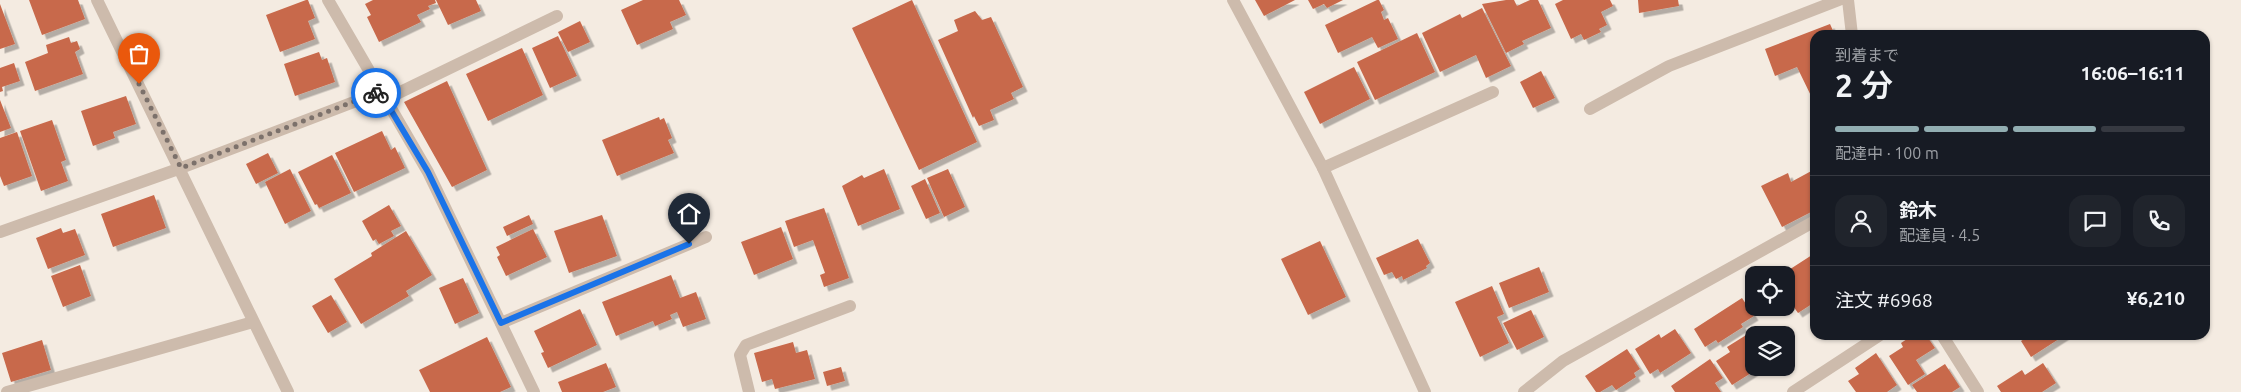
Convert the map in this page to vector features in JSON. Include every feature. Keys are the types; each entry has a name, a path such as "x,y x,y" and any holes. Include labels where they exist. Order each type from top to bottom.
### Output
{"street":[{"path":"97,0 181,168 288,392"},
{"path":"328,0 382,96 428,172 534,392"},
{"path":"1233,0 1323,168 1425,392"},
{"path":"1590,109 1669,66 1839,0"},
{"path":"1848,0 1851,30"},
{"path":"0,232 382,96 557,16"},
{"path":"1323,168 1493,92"},
{"path":"1524,392 1563,361 1810,224"},
{"path":"501,323 706,237"},
{"path":"749,392 740,355 746,345 850,306"},
{"path":"7,392 253,322"},
{"path":"1793,392 1872,340"},
{"path":"1945,340 1978,392"}],"building":[{"path":"29,0 78,0 85,19 42,35"},
{"path":"308,0 315,18 308,21 315,39 280,52 266,15"},
{"path":"373,0 435,0 436,3 428,6 430,9 417,15 421,22 379,42 367,17 371,15 365,4"},
{"path":"436,0 476,0 481,11 448,25"},
{"path":"643,0 679,0 686,15 670,22 673,29 637,45 621,10"},
{"path":"912,0 977,142 919,170 852,28"},
{"path":"1255,0 1295,0 1264,16"},
{"path":"1308,0 1343,0 1327,8 1324,4 1313,9"},
{"path":"1379,0 1384,10 1381,12 1384,20 1388,18 1398,39 1378,48 1372,37 1338,53 1325,25"},
{"path":"1514,0 1517,6 1530,0 1538,0 1551,28 1522,41 1524,44 1506,53 1482,4"},
{"path":"1563,0 1610,0 1613,6 1601,12 1607,25 1599,29 1601,32 1584,40 1581,34 1571,39 1555,4"},
{"path":"1638,0 1678,0 1679,6 1639,13"},
{"path":"0,4 15,44 0,49"},
{"path":"1482,8 1511,66 1486,78 1476,55 1440,72 1422,33 1460,14 1462,18"},
{"path":"975,11 982,20 991,17 1023,87 1011,93 1014,99 990,110 994,120 979,126 974,116 973,118 938,40 958,31 954,20"},
{"path":"580,21 590,42 568,52 558,32"},
{"path":"1830,24 1833,30 1814,30"},
{"path":"1810,32 1810,94 1797,67 1775,76 1765,49"},
{"path":"1417,33 1435,72 1375,100 1357,62"},
{"path":"558,36 577,76 550,88 532,48"},
{"path":"69,37 71,43 77,41 80,49 75,52 83,74 35,91 25,62 48,53 46,45"},
{"path":"522,48 543,95 488,121 466,74"},
{"path":"319,52 322,60 327,58 335,82 295,96 284,64"},
{"path":"14,63 20,81 2,87 3,91 0,92 0,68"},
{"path":"1354,67 1370,99 1320,124 1304,92"},
{"path":"1541,71 1555,98 1533,108 1520,82"},
{"path":"447,81 487,170 452,187 404,102"},
{"path":"126,96 136,124 113,132 115,138 93,146 81,111"},
{"path":"0,100 11,128 0,132"},
{"path":"659,117 660,120 664,118 672,138 668,140 674,153 617,176 602,140"},
{"path":"52,120 66,160 61,162 68,181 41,191 20,131"},
{"path":"382,131 391,150 395,147 405,168 354,192 335,153"},
{"path":"17,132 32,176 4,186 0,176 0,138"},
{"path":"268,153 278,173 256,184 246,164"},
{"path":"332,155 351,193 319,208 317,204 315,205 298,172"},
{"path":"290,169 311,211 285,224 265,182"},
{"path":"884,169 900,209 858,226 842,186 862,175 864,178"},
{"path":"948,169 965,207 944,217 927,178"},
{"path":"1810,172 1810,213 1782,227 1761,186 1788,173 1791,182"},
{"path":"925,179 940,213 926,219 911,186"},
{"path":"154,195 166,228 113,247 101,214"},
{"path":"389,205 401,226 391,231 394,236 379,244 376,239 373,241 362,221"},
{"path":"824,208 849,278 824,287 820,275 825,273 813,240 794,247 785,221"},
{"path":"529,215 533,224 507,236 503,227"},
{"path":"602,215 617,256 569,273 554,231"},
{"path":"781,227 793,259 754,275 741,242"},
{"path":"61,228 63,233 75,229 85,255 48,269 36,238"},
{"path":"533,229 547,257 506,276 497,257 500,255 496,247"},
{"path":"406,231 432,275 406,291 409,296 361,324 334,279 372,256 371,253"},
{"path":"1418,239 1430,263 1426,266 1427,268 1403,280 1402,276 1396,279 1392,272 1384,275 1376,258"},
{"path":"1320,241 1346,297 1308,315 1281,259"},
{"path":"1810,256 1810,305 1798,313 1795,309 1795,266"},
{"path":"80,265 91,296 63,307 51,276"},
{"path":"1539,267 1549,292 1509,308 1499,283"},
{"path":"671,275 680,298 696,292 706,319 683,327 677,312 670,315 672,319 655,326 653,321 616,336 602,302"},
{"path":"463,278 479,313 455,324 439,288"},
{"path":"1492,286 1504,314 1497,317 1509,343 1480,357 1455,302"},
{"path":"331,295 347,322 328,333 312,306"},
{"path":"1742,298 1745,302 1745,316 1754,316 1741,324 1743,327 1718,343 1716,340 1705,347 1694,329"},
{"path":"580,309 597,345 548,368 541,353 544,352 534,331"},
{"path":"1531,310 1544,337 1517,350 1503,323"},
{"path":"1675,329 1691,353 1660,373 1658,369 1650,374 1635,349 1659,334 1661,338"},
{"path":"1745,336 1746,376 1732,385 1716,361 1730,352 1727,347"},
{"path":"487,337 511,387 500,392 430,392 419,370"},
{"path":"42,340 51,370 11,382 2,353"},
{"path":"1906,340 1929,340 1935,348 1916,360 1925,374 1908,385 1889,356 1903,347 1901,343"},
{"path":"2022,340 2057,340 2031,357 2021,341"},
{"path":"793,342 796,353 807,350 815,379 775,389 772,379 762,382 754,353"},
{"path":"1627,349 1640,369 1634,373 1636,377 1616,390 1612,385 1600,392 1596,392 1585,376"},
{"path":"1876,353 1897,385 1887,392 1856,392 1848,381 1859,374 1855,368"},
{"path":"1710,359 1723,378 1715,383 1721,392 1675,392 1671,386"},
{"path":"606,363 616,387 603,392 562,392 558,382"},
{"path":"2043,363 2056,383 2042,392 2001,392 1997,386 2022,370 2025,375"},
{"path":"1945,364 1960,387 1952,392 1917,392 1912,385"},
{"path":"841,367 845,381 827,386 823,372"}],"way so far":[{"path":"139,84 181,168 376,93"}],"route":[{"path":"376,93 380,92 428,172 501,323 689,244"}]}
